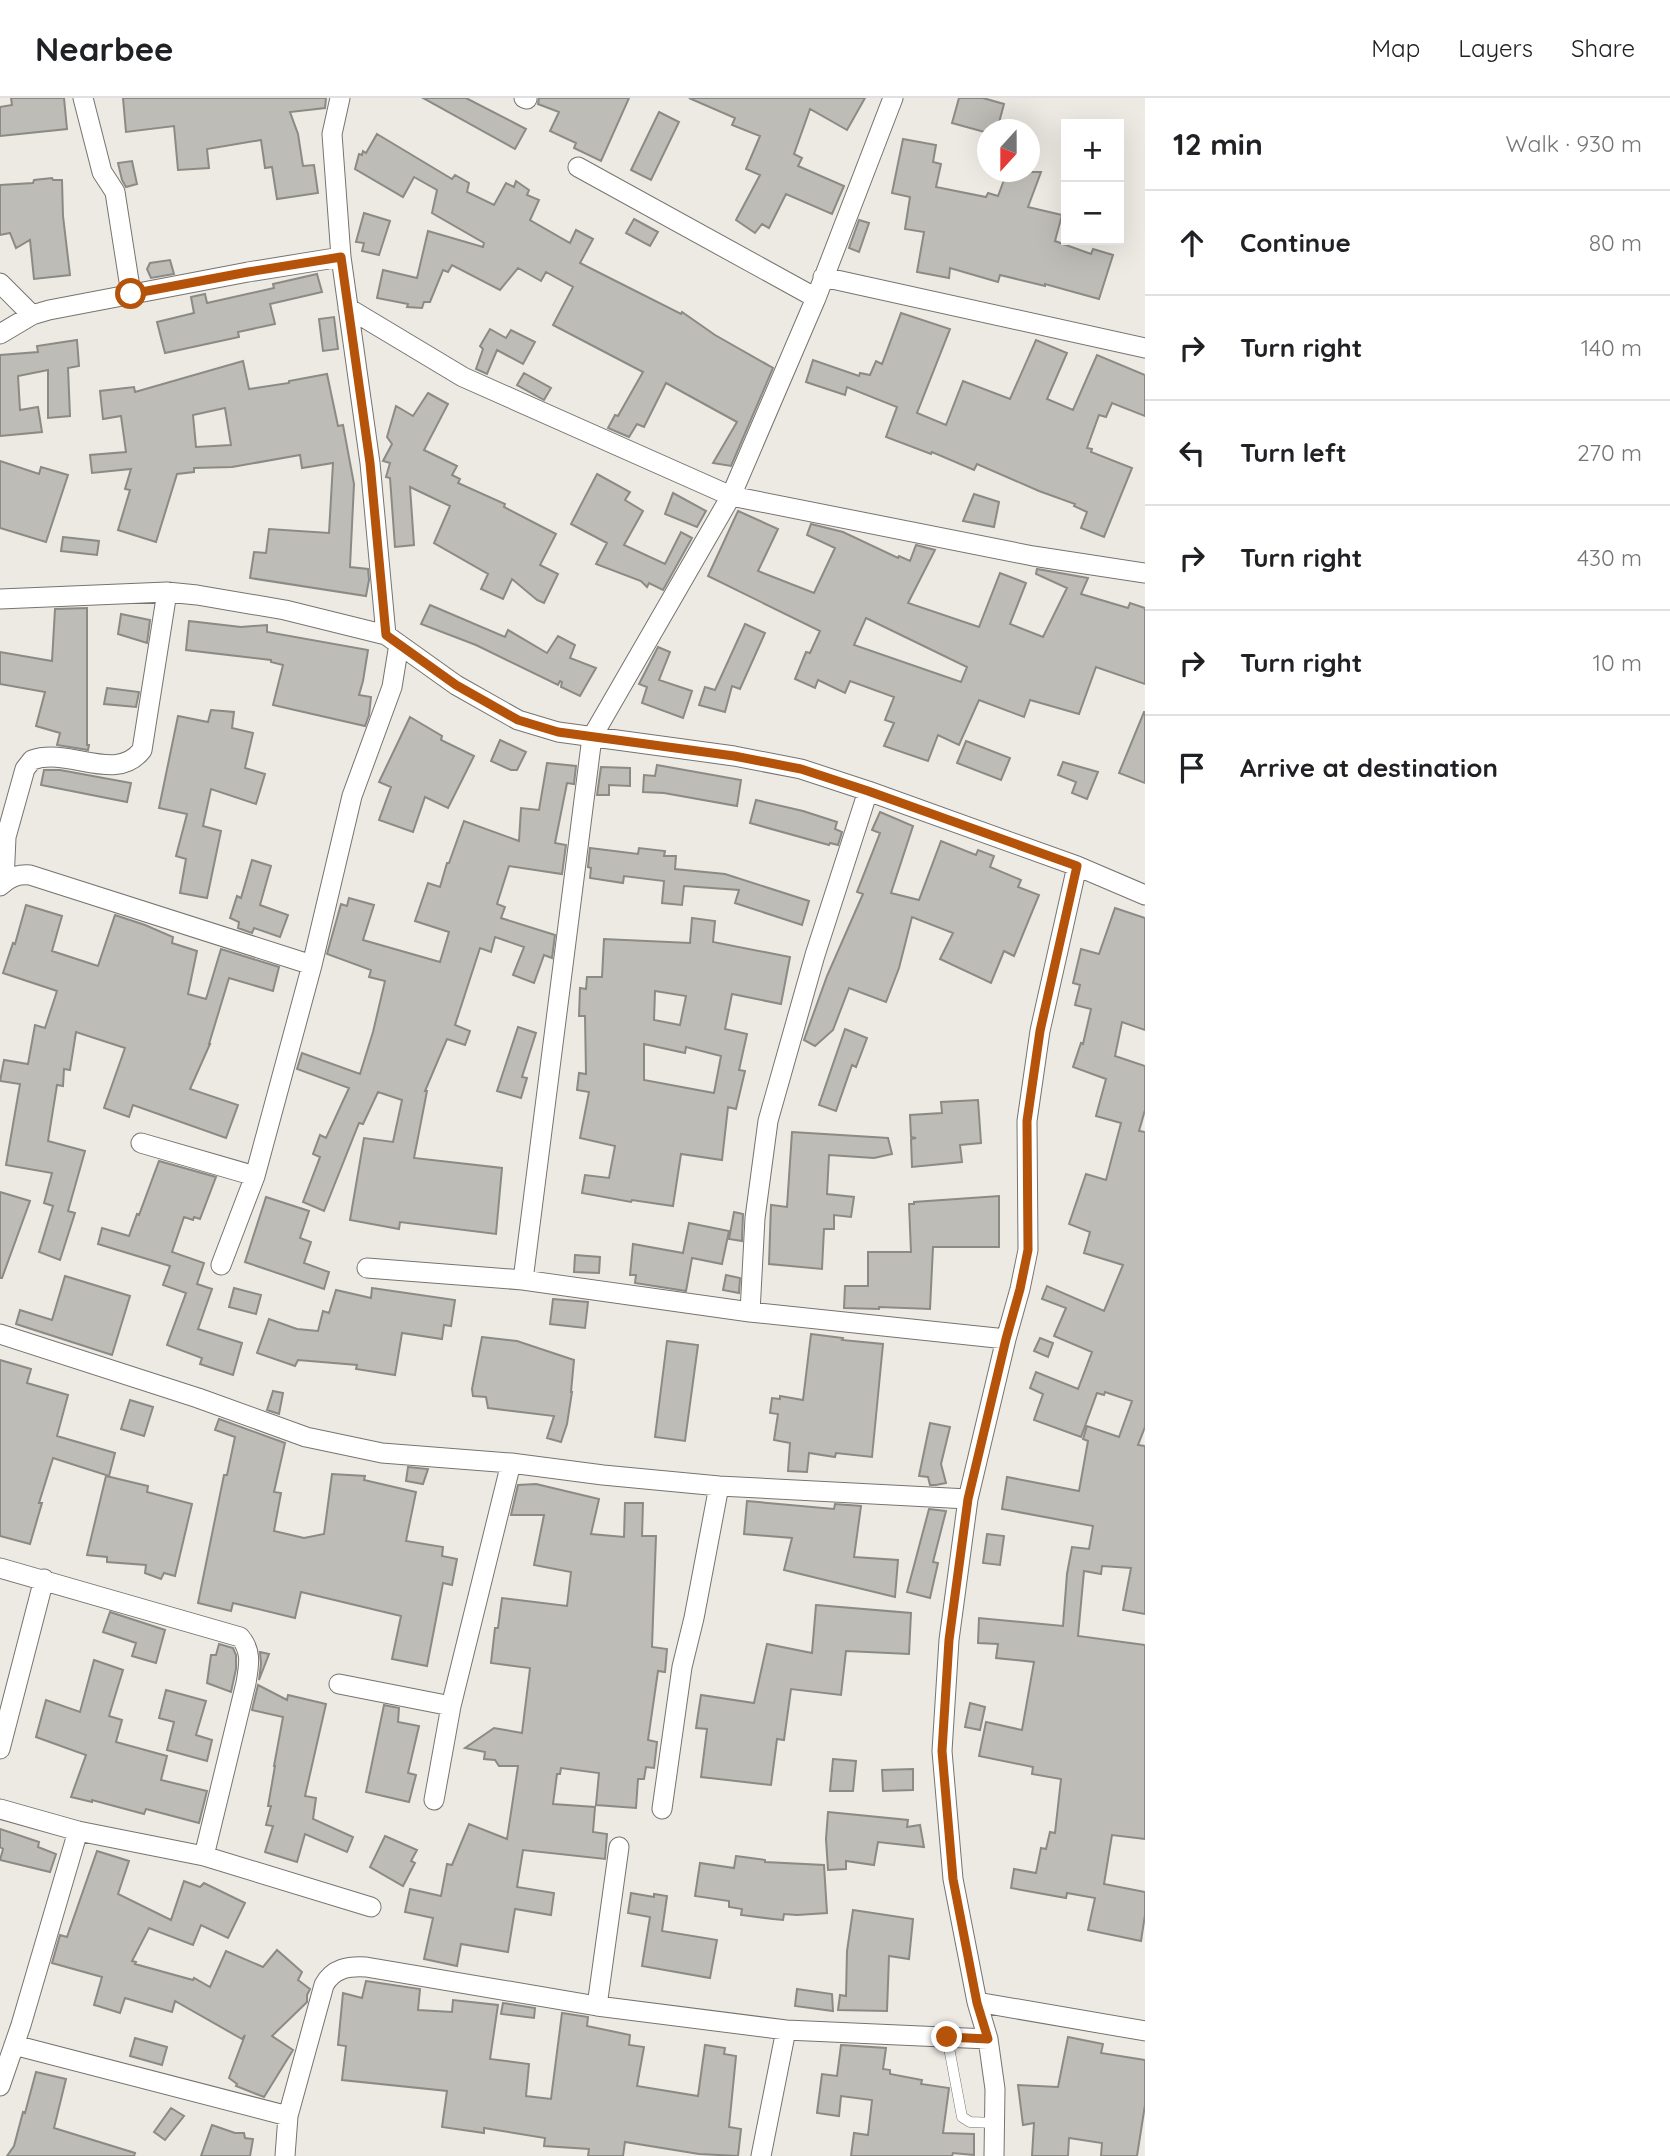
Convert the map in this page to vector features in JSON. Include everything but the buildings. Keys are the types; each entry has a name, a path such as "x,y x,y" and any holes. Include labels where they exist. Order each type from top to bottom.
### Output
{"street":[{"path":"83,98 102,172 115,192 131,294"},
{"path":"222,1265 255,1176 312,965 352,796 392,687 392,639 341,257 332,134 341,98"},
{"path":"523,1280 592,737 732,496 816,298 893,98"},
{"path":"578,167 816,298"},
{"path":"0,334 32,315 248,272 341,257"},
{"path":"823,277 1145,348"},
{"path":"0,283 32,315"},
{"path":"348,308 463,377 732,496 1033,556 1145,573"},
{"path":"2,884 6,836 25,769 32,760 53,756 118,766 134,760 142,750 167,592"},
{"path":"0,599 167,592 285,610 392,639 456,685 518,720 558,732 734,756 801,769 1077,866 1145,895"},
{"path":"750,1312 755,1218 768,1121 815,955 868,791"},
{"path":"994,2156 995,2089 988,2039 977,2003 953,1879 942,1751 949,1640 968,1499 1028,1250 1027,1121 1040,1031 1077,866"},
{"path":"2,884 21,874 30,875 312,965"},
{"path":"141,1143 255,1176"},
{"path":"368,1268 523,1280 750,1312 1006,1339"},
{"path":"0,1334 198,1398 306,1437 382,1453 511,1463 719,1486 968,1499"},
{"path":"434,1800 451,1706 511,1463"},
{"path":"662,1809 682,1667 719,1486"},
{"path":"0,1569 240,1637 247,1645 250,1655 246,1683 204,1856"},
{"path":"0,1748 44,1580"},
{"path":"339,1684 451,1706"},
{"path":"0,1809 78,1830 204,1856 371,1907"},
{"path":"0,2087 78,1830"},
{"path":"597,2006 619,1847"},
{"path":"285,2156 288,2116 324,1985 328,1978 351,1966 597,2006 786,2030 988,2039"},
{"path":"977,2003 1145,2031"},
{"path":"761,2156 786,2030"},
{"path":"14,2045 288,2116"}],"lane":[{"path":"947,2037 962,2117 970,2122 995,2123"}],"route":[{"path":"131,294 341,257 370,463 386,635 456,685 518,720 558,732 734,756 801,769 1077,866 1040,1031 1027,1121 1028,1250 968,1499 949,1640 942,1751 953,1879 977,2003 988,2039 947,2037"}]}
